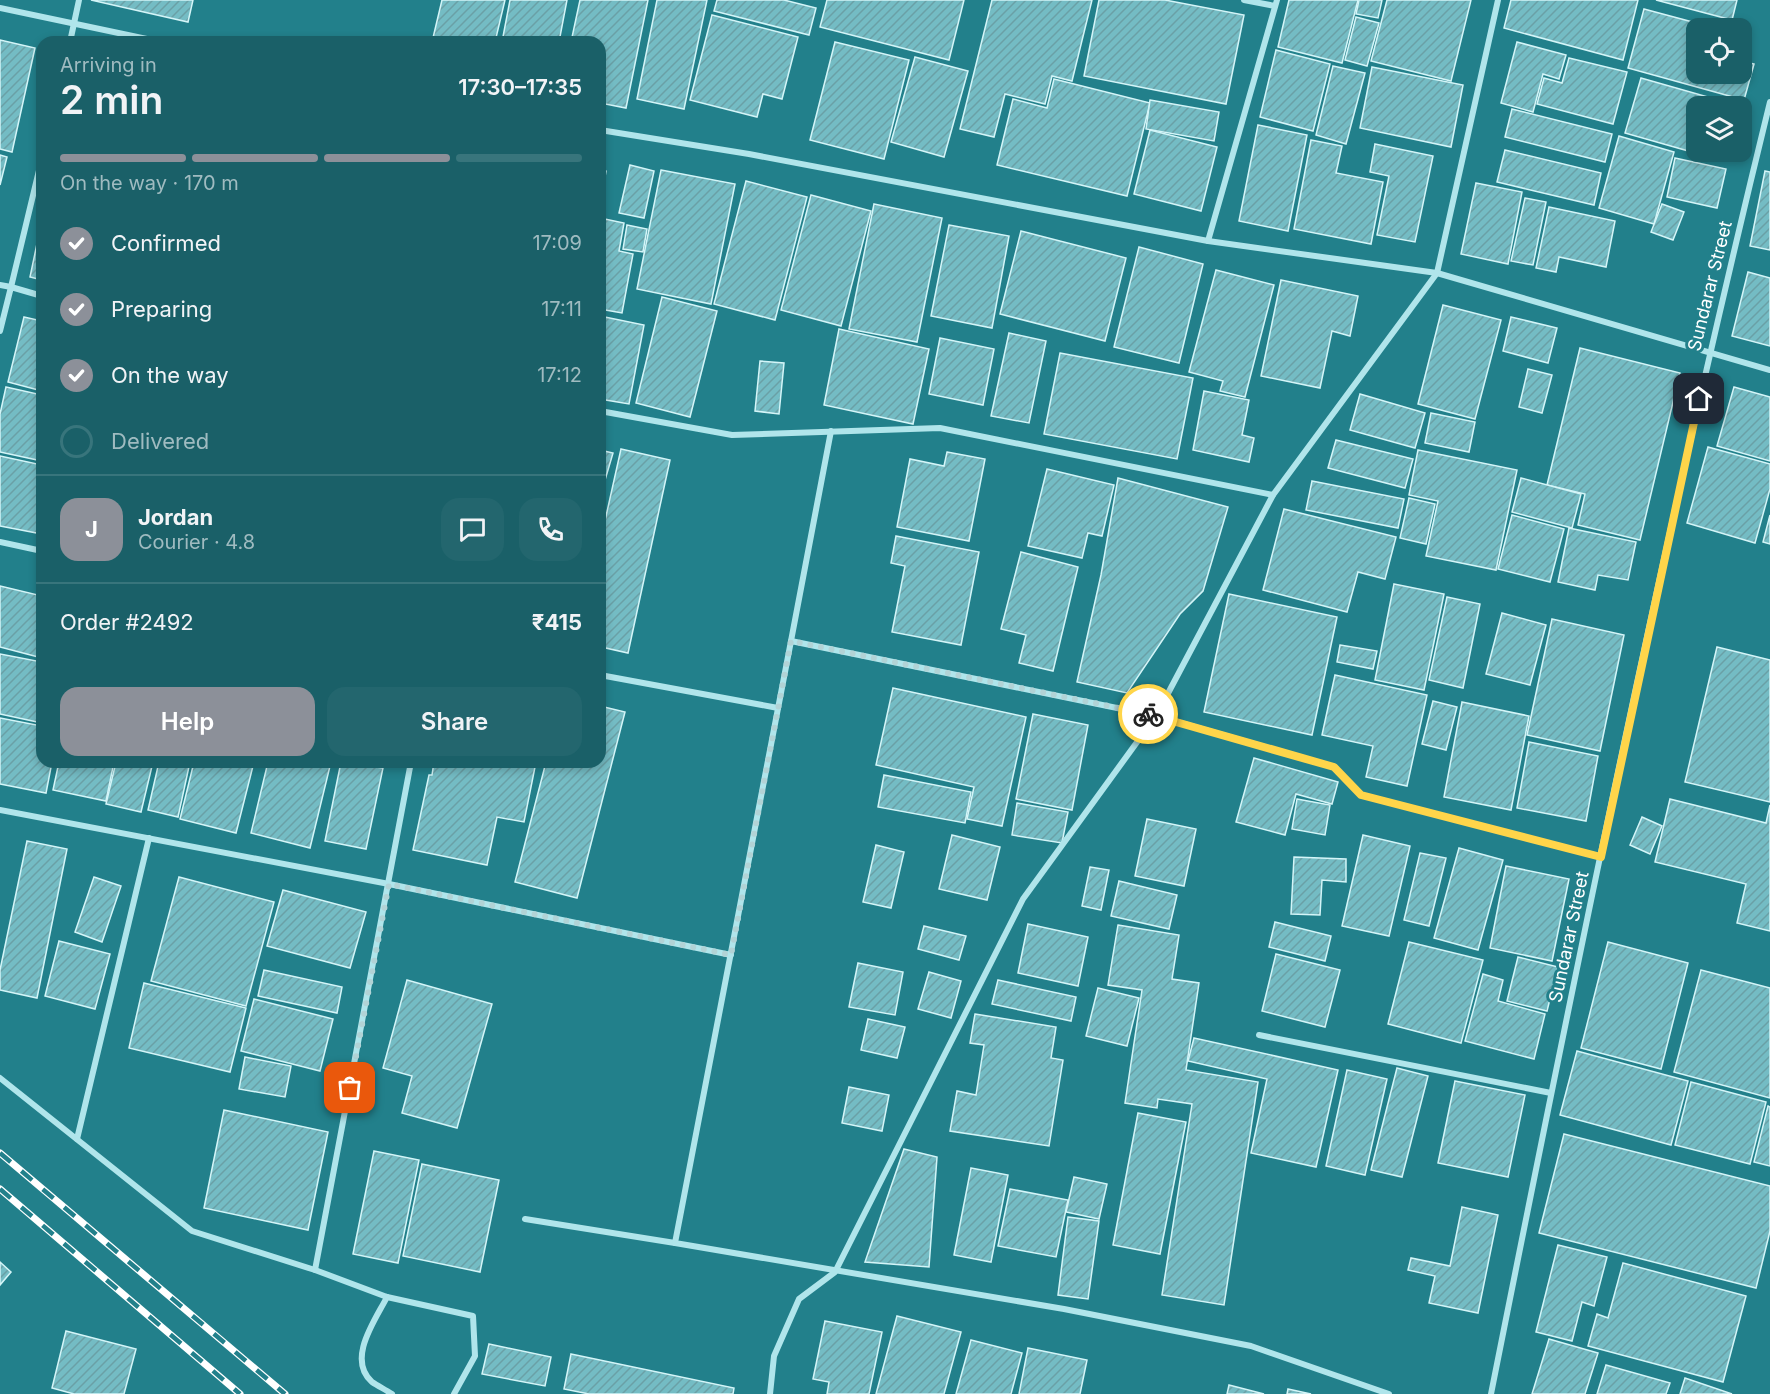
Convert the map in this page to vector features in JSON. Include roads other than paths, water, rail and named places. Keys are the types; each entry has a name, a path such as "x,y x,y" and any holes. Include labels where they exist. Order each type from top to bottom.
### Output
{"street":[{"path":"72,36 79,0"},
{"path":"1208,241 1276,3 1244,0"},
{"path":"770,1394 774,1356 799,1299 835,1272 1023,899 1156,716 1273,495 1437,273 1498,0"},
{"path":"0,8 132,36"},
{"name":"Sundarar Street","path":"1491,1394 1551,1093 1709,353 1770,102"},
{"path":"606,131 749,154 1208,241 1437,273 1770,370"},
{"path":"0,331 36,183"},
{"path":"0,285 36,294"},
{"path":"606,412 732,435 940,428 1273,495"},
{"path":"675,1243 831,431"},
{"path":"0,542 36,550"},
{"path":"791,641 1156,716 1334,767 1361,795 1601,857"},
{"path":"606,676 778,708"},
{"path":"315,1270 410,768"},
{"path":"0,810 389,884 731,955"},
{"path":"77,1138 149,838"},
{"path":"1259,1035 1551,1093"},
{"path":"0,1078 192,1231 315,1270 387,1297 473,1316 475,1356 454,1394"},
{"path":"525,1219 1064,1309 1251,1346 1389,1394"},
{"path":"387,1297 363,1344 362,1365 371,1380 392,1394"}],"railway":[{"path":"0,1153 285,1394"},
{"path":"0,1189 240,1394"}]}
